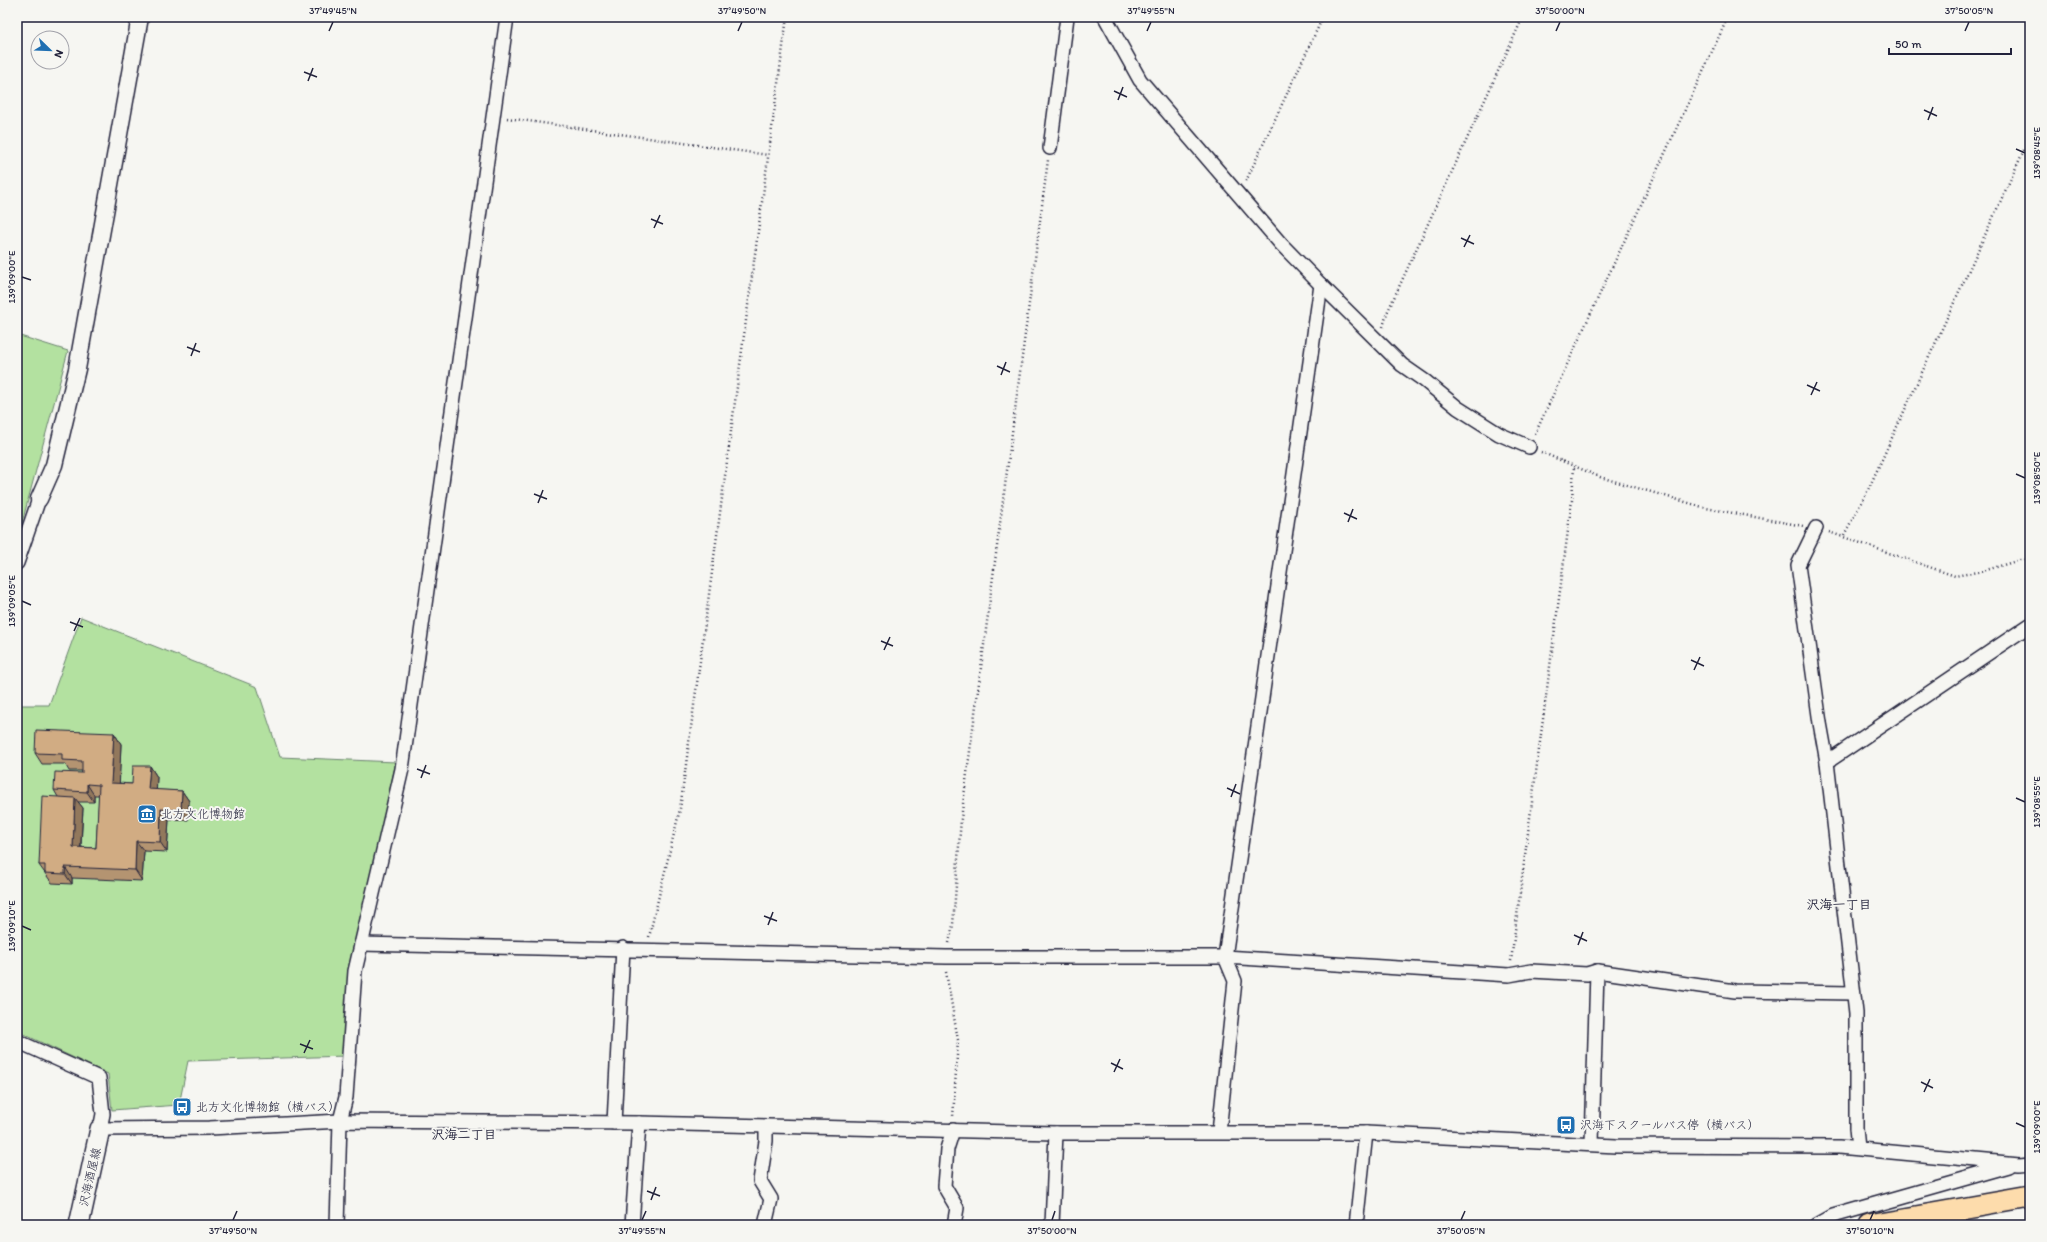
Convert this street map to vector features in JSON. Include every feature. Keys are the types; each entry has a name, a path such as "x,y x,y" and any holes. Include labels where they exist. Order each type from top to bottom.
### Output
{"main road":[{"name":"沢海酒屋線","path":"79,1225 100,1130"},
{"path":"1870,1225 2030,1197"}],"street":[{"path":"17,563 54,465 77,369 140,17"},
{"path":"337,1225 340,1121 347,1090 355,971 402,769 495,116 507,17"},
{"path":"1050,148 1067,17"},
{"path":"1105,17 1140,80 1281,244 1321,285 1402,365 1425,381 1458,408 1499,434 1529,446"},
{"path":"1219,1132 1235,981 1225,957 1321,285"},
{"path":"1816,528 1798,565 1820,723 1827,762 1856,1013 1856,1128 1858,1148"},
{"path":"1827,762 2030,625"},
{"path":"362,944 623,948 946,957 1225,957 1509,975 1531,971 1587,974 1597,970 1734,991 1853,993"},
{"path":"614,1123 623,948"},
{"path":"1592,1143 1597,970"},
{"path":"17,1041 99,1078 103,1114 100,1130 210,1128 340,1121 639,1123 1056,1133 1366,1133 1592,1143 1616,1146 1858,1148 2024,1163"},
{"path":"632,1225 639,1123"},
{"path":"765,1225 771,1199 760,1181 766,1141 766,1126"},
{"path":"953,1130 947,1149 944,1186 957,1208 954,1225"},
{"path":"1052,1225 1056,1133"},
{"path":"1356,1225 1366,1133"},
{"path":"1817,1225 1833,1216 2024,1163"}],"path":[{"path":"646,949 680,809 787,17"},
{"path":"1239,195 1323,17"},
{"path":"1379,341 1387,313 1523,17"},
{"path":"1728,17 1529,446 1600,477 1706,508 1816,528 1844,536 1955,576 1983,571 2030,557"},
{"path":"495,116 768,155"},
{"path":"1844,536 1868,490 2030,137"},
{"path":"953,1130 958,1040 945,975 946,957 953,925 961,819 1050,148"},
{"path":"1509,975 1572,500 1574,466"}],"green space":[{"path":"17,335 68,351 17,541"},
{"path":"81,617 257,687 280,757 396,762 352,960 346,1056 188,1061 179,1105 112,1110 108,1074 17,1031 17,705 49,705"}],"building":[{"name":"北方文化博物館","path":"36,730 114,733 111,783 132,784 133,766 150,766 148,789 182,791 181,810 161,809 160,842 136,841 135,870 65,867 65,874 45,873 45,865 39,865 42,796 75,798 73,847 96,848 99,785 87,784 87,792 54,790 55,772 82,773 82,761 62,760 62,754 35,753"}],"place":[{"name":"北方文化博物館","path":"147,814"},
{"name":"北方文化博物館（横バス）","path":"182,1107"},
{"name":"沢海下スクールバス停（横バス）","path":"1566,1125"}],"district":[{"name":"沢海一丁目","path":"1839,904"},
{"name":"沢海二丁目","path":"464,1134"}]}
